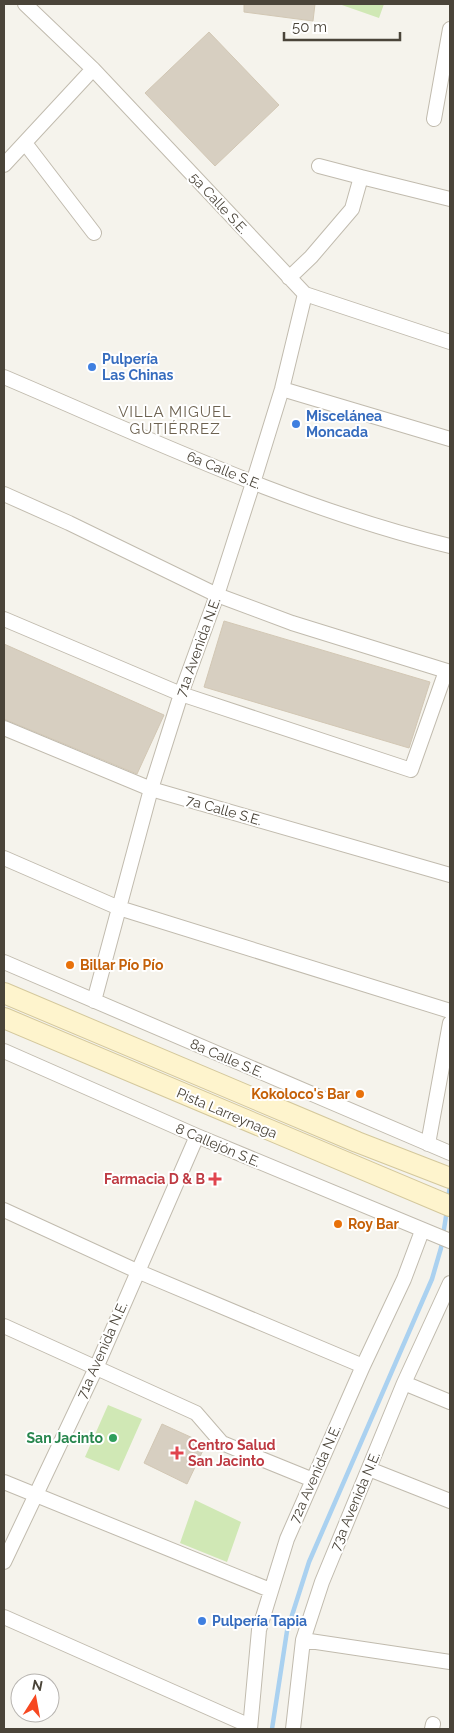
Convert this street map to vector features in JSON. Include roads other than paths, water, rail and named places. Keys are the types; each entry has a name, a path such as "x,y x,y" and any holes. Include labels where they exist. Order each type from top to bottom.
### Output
{"main road":[{"name":"Pista Larreynaga","path":"4,993 357,1142 445,1176"},
{"name":"Pista Larreynaga","path":"4,1018 442,1203"}],"street":[{"name":"5a Calle S.E.","path":"25,4 93,69 305,294 450,342"},
{"path":"434,119 450,29"},
{"path":"4,165 93,69"},
{"path":"24,143 94,233"},
{"path":"319,166 450,199"},
{"path":"289,278 311,257 352,209 361,177"},
{"name":"71a Avenida N.E.","path":"94,1001 151,789 181,694 217,595 253,483 282,389 305,294"},
{"name":"6a Calle S.E.","path":"4,377 253,483 397,534 450,546"},
{"path":"282,389 450,439"},
{"path":"4,494 69,523 217,595 292,623 448,671 411,770 181,694 4,619"},
{"name":"7a Calle S.E.","path":"4,728 151,789 450,875"},
{"path":"4,858 119,908 450,1011"},
{"name":"8a Calle S.E.","path":"4,962 439,1149"},
{"path":"439,1149 450,1023"},
{"name":"8 Callejón S.E.","path":"4,1051 197,1136 450,1241"},
{"name":"71a Avenida N.E.","path":"4,1562 96,1368 197,1136"},
{"path":"4,1210 137,1271 363,1366"},
{"name":"72a Avenida N.E.","path":"250,1728 259,1630 287,1539 363,1366 404,1279 430,1234"},
{"name":"73a Avenida N.E.","path":"293,1729 303,1640 322,1582 404,1383 450,1283"},
{"path":"4,1326 196,1413 222,1442 313,1480"},
{"path":"404,1383 450,1402"},
{"path":"369,1469 450,1502"},
{"path":"4,1482 270,1590"},
{"path":"4,1617 250,1728"},
{"path":"303,1640 450,1662"}],"waterway":[{"path":"448,1200 450,1185"},
{"path":"272,1729 287,1631 309,1562 432,1279 441,1248 447,1210"}],"place":[{"name":"Pulpería Las Chinas","path":"92,367"},
{"name":"Miscelánea Moncada","path":"296,424"},
{"name":"Billar Pío Pío","path":"70,965"},
{"name":"Kokoloco's Bar","path":"360,1094"},
{"name":"Farmacia D & B","path":"215,1179"},
{"name":"Roy Bar","path":"338,1224"},
{"name":"San Jacinto","path":"113,1438"},
{"name":"Centro Salud San Jacinto","path":"177,1453"},
{"name":"Pulpería Tapia","path":"202,1621"}],"district":[{"name":"VILLA MIGUEL GUTIÉRREZ","path":"175,420"}]}
